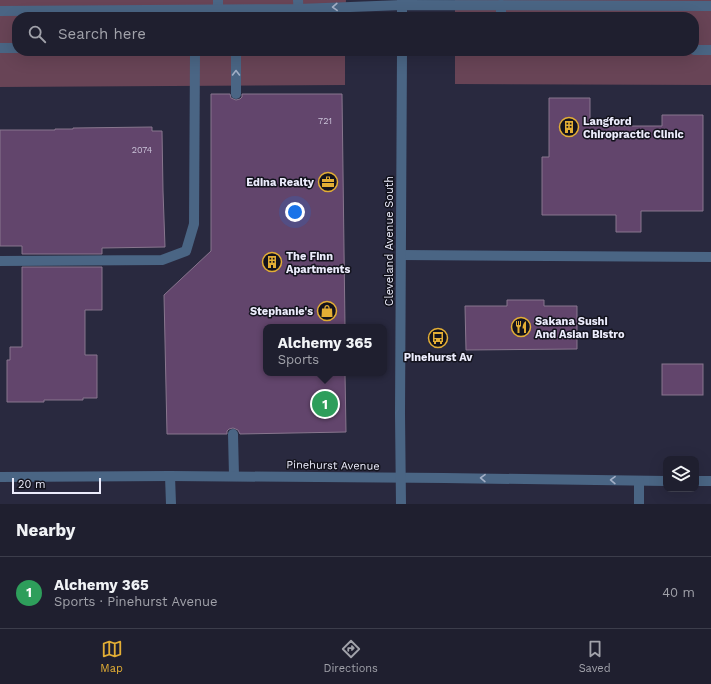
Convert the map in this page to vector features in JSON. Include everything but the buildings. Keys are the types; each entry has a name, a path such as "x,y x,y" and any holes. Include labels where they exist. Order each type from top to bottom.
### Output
{"street":[{"path":"200,12 218,9 298,9 402,2 502,5 647,3 711,6"},
{"path":"502,5 502,12"},
{"path":"0,11 97,12"},
{"path":"0,48 12,48"},
{"path":"699,50 711,50"},
{"path":"0,261 162,260 186,251 194,224 194,56"},
{"path":"236,56 236,94"},
{"name":"Cleveland Avenue South","path":"400,504 402,56"},
{"path":"401,255 711,257"},
{"path":"233,434 234,476"},
{"path":"170,476 171,504"},
{"name":"Pinehurst Avenue","path":"0,477 234,476 663,481"},
{"path":"639,481 639,504"},
{"path":"699,481 711,481"}],"shaded area":[{"path":"0,0 346,0 345,12 12,12 12,56 345,56 345,85 0,87"},
{"path":"455,0 711,0 711,85 455,84 455,56 699,56 699,12 455,12"}],"place":[{"name":"Langford Chiropractic Clinic","path":"569,127"},
{"name":"Edina Realty","path":"328,182"},
{"name":"The Finn Apartments","path":"272,262"},
{"name":"Stephanie's","path":"327,311"},
{"name":"Sakana Sushi And Asian Bistro","path":"521,327"},
{"name":"Pinehurst Av","path":"438,338"},
{"name":"Alchemy 365","path":"325,404"}]}
